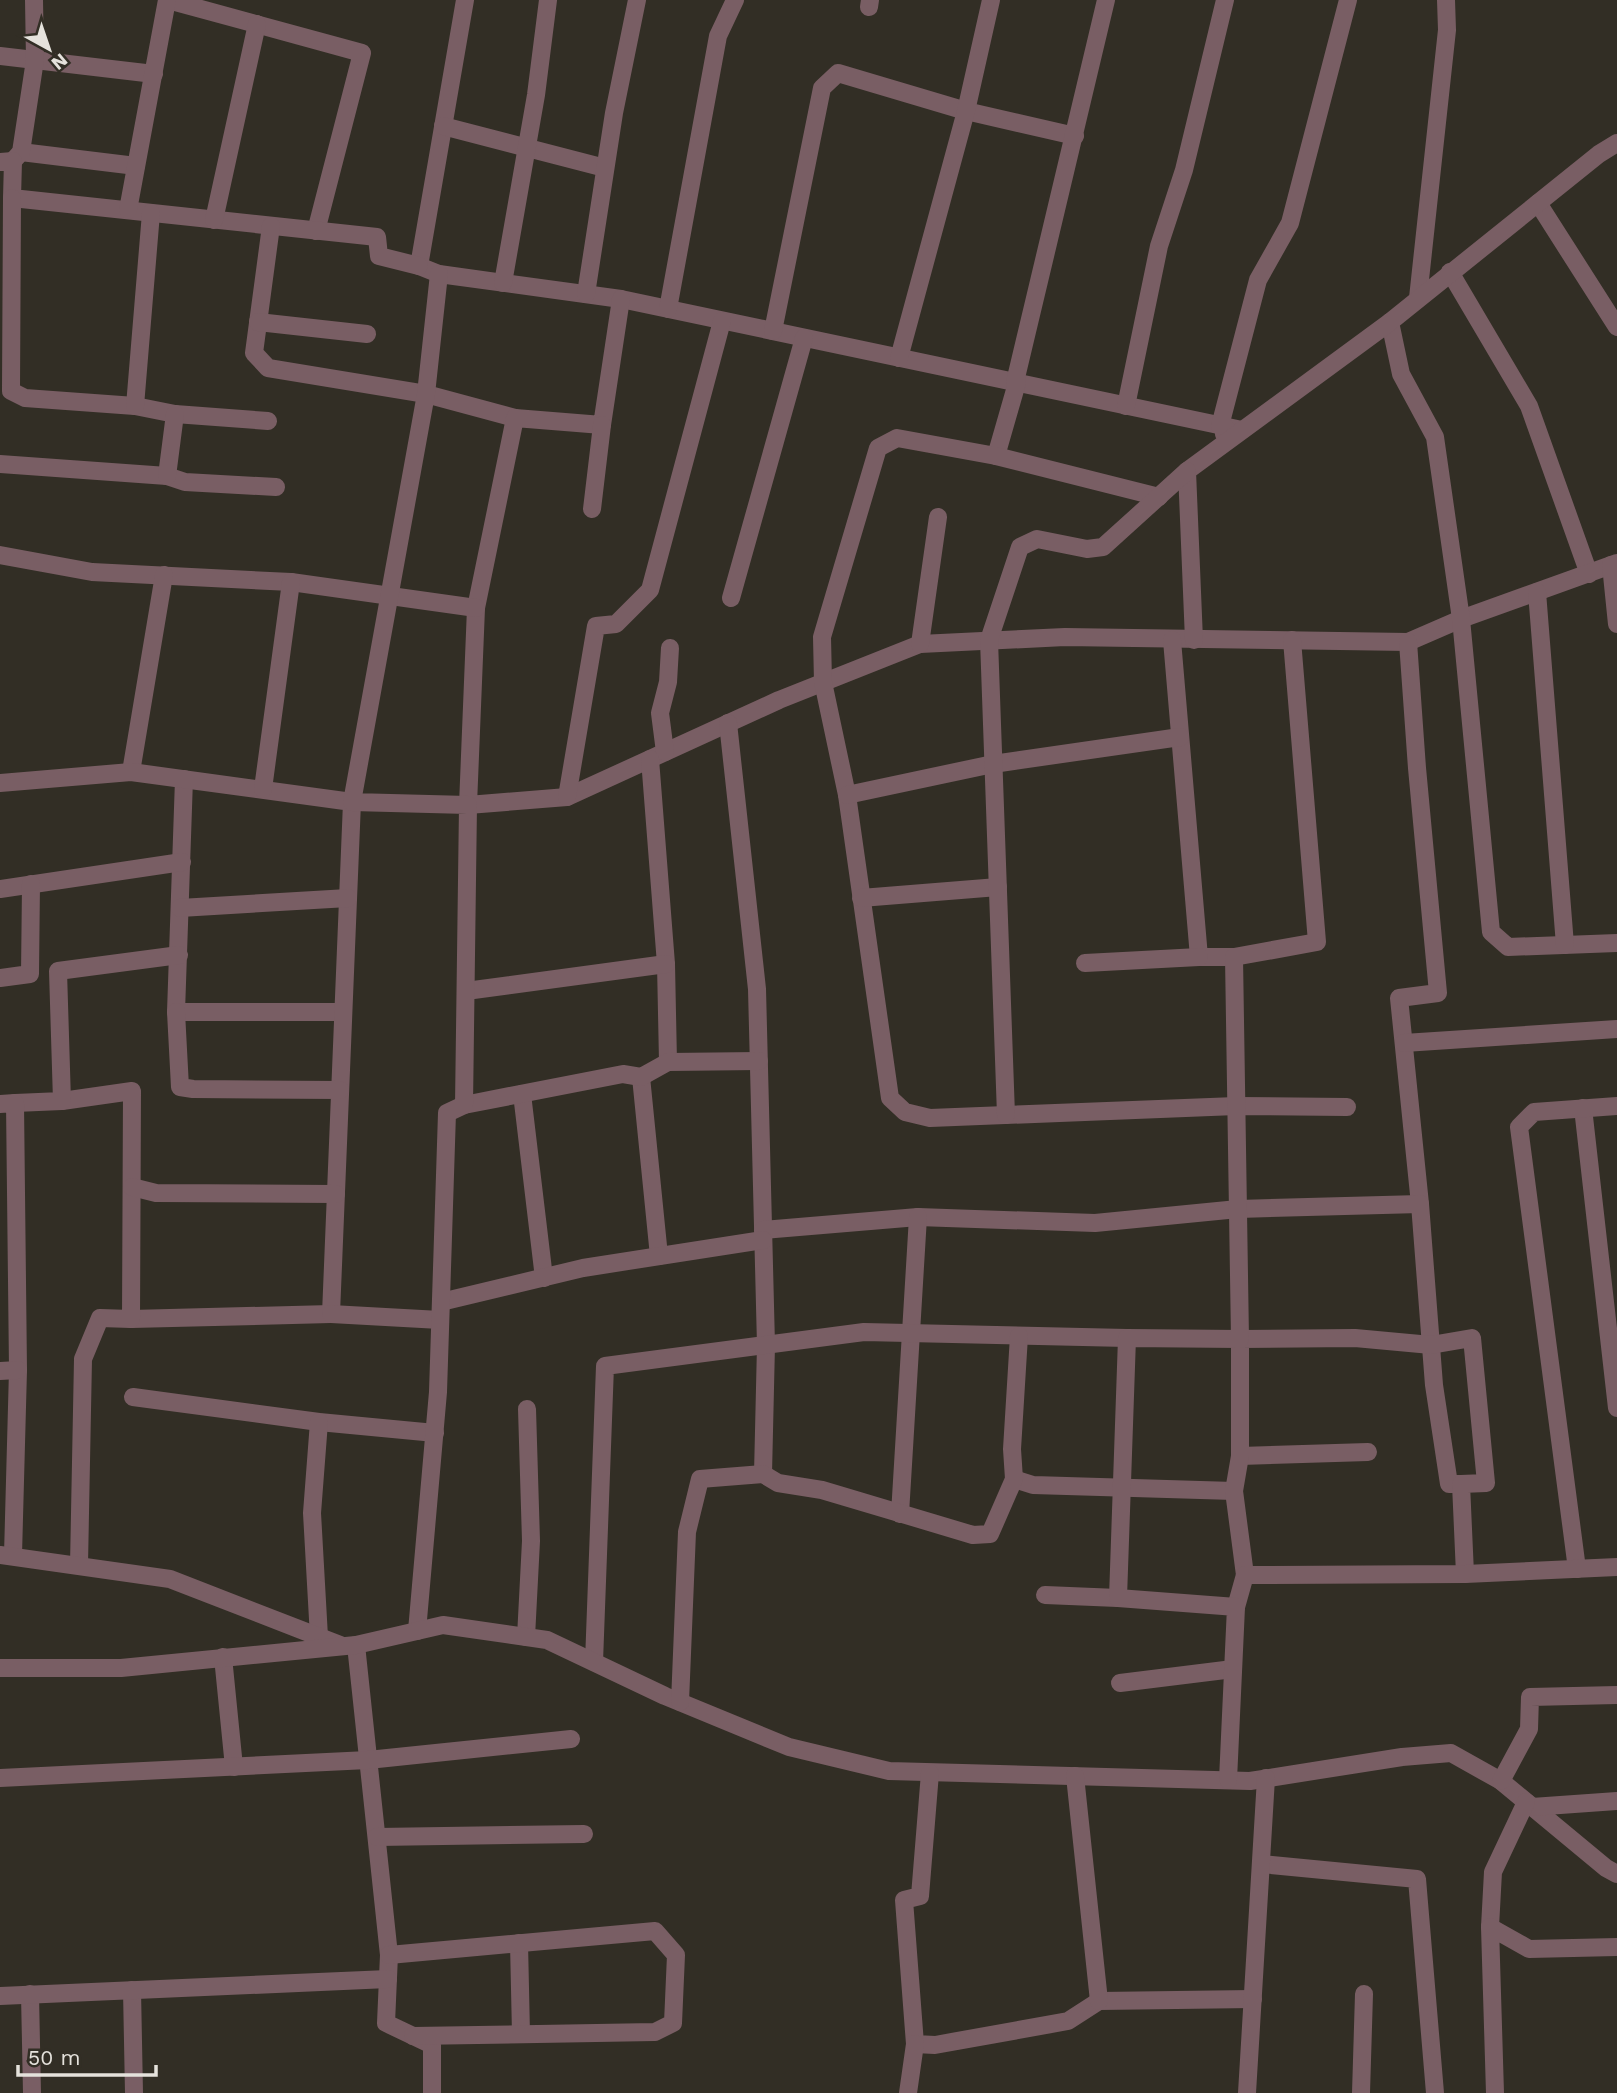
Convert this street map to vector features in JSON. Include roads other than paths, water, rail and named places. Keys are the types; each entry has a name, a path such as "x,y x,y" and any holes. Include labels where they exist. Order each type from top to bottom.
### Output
{"street":[{"path":"34,0 34,60 11,158 11,391 25,398 135,406 175,414 268,421"},
{"path":"128,210 168,0 362,53 316,230"},
{"path":"419,267 465,0"},
{"path":"503,283 536,95 548,0"},
{"path":"586,294 605,168 637,0"},
{"path":"668,309 719,36 735,0"},
{"path":"899,358 966,111 991,0"},
{"path":"996,456 1017,383 1015,382 1106,0"},
{"path":"1126,406 1159,246 1184,170 1225,0"},
{"path":"1220,426 1258,281 1290,223 1348,0"},
{"path":"1418,298 1447,30 1446,0"},
{"path":"214,219 257,24"},
{"path":"0,56 153,74"},
{"path":"773,331 822,88 838,73 966,111 1075,136"},
{"path":"443,126 605,168"},
{"path":"1006,1115 989,640 1020,547 1037,539 1087,549 1103,547 1187,471 1390,322 1599,154 1617,144"},
{"path":"11,158 136,166"},
{"path":"12,198 377,237 379,256 439,274 621,299 1242,430"},
{"path":"1538,203 1617,327"},
{"path":"135,406 151,213"},
{"path":"271,226 254,353 268,368 426,394 515,418 602,425"},
{"path":"1450,272 1529,406 1589,574"},
{"path":"331,1314 352,802 426,394 439,274"},
{"path":"592,509 621,299"},
{"path":"567,797 596,626 615,624 650,590 722,321"},
{"path":"258,322 367,334"},
{"path":"1390,322 1401,374 1435,437 1461,619 1491,932 1508,947 1617,943"},
{"path":"731,598 804,338"},
{"path":"167,476 175,414"},
{"path":"464,1105 468,805 477,608 515,418"},
{"path":"1220,426 1226,428 1220,446"},
{"path":"1159,496 996,456 897,438 878,448 822,637 823,682 847,795 890,1098 905,1112 930,1118 1236,1106 1347,1107"},
{"path":"0,464 167,476 185,482 276,487"},
{"path":"1187,471 1195,640"},
{"path":"920,644 939,517"},
{"path":"0,555 92,572 291,582 477,608"},
{"path":"0,783 131,772 352,802 468,805 567,797 728,723 920,644 1065,637 1408,642 1461,619 1614,564 1617,624"},
{"path":"131,772 164,575"},
{"path":"262,789 291,582"},
{"path":"1537,592 1565,945"},
{"path":"1172,640 1199,957"},
{"path":"1084,963 1234,957 1317,942 1292,640"},
{"path":"594,1662 605,1366 864,1332 1127,1338 1355,1338 1431,1345 1472,1338 1486,1483 1449,1484 1434,1385 1431,1345 1420,1204 1399,998 1438,993 1408,642"},
{"path":"668,1062 657,755 660,713 668,682 670,648"},
{"path":"728,723 756,976 766,1345 763,1474"},
{"path":"847,795 993,764 1180,737"},
{"path":"184,779 176,1012 180,1087 340,1090"},
{"path":"0,889 182,862"},
{"path":"30,974 31,884"},
{"path":"861,898 998,887"},
{"path":"180,908 348,898"},
{"path":"0,978 178,955"},
{"path":"1228,1780 1236,1607 1245,1575 1234,1491 1240,1456 1240,1339 1234,957"},
{"path":"466,991 666,964"},
{"path":"58,971 62,1101"},
{"path":"176,1012 343,1012"},
{"path":"1404,1042 1617,1029"},
{"path":"417,1631 435,1433 447,1113 464,1105 623,1074 640,1077 668,1062 759,1061"},
{"path":"640,1077 659,1256"},
{"path":"131,1319 132,1091 62,1101 7,1103 7,1555 170,1579 319,1637 350,1645"},
{"path":"522,1094 544,1278"},
{"path":"1577,1569 1519,1127 1534,1112 1617,1106"},
{"path":"1583,1108 1617,1408"},
{"path":"132,1187 156,1193 336,1194"},
{"path":"81,1566 83,1359 100,1318 441,1311 583,1268 763,1235 918,1217 1095,1223 1238,1209 1420,1204"},
{"path":"900,1514 918,1217"},
{"path":"680,1702 687,1532 700,1479 763,1474 778,1483 822,1490 973,1535 990,1534 1014,1479 1012,1449 1019,1336"},
{"path":"1118,1598 1127,1338"},
{"path":"133,1396 318,1422 435,1433"},
{"path":"526,1637 531,1541 527,1409"},
{"path":"318,1422 312,1513 319,1637"},
{"path":"1240,1456 1367,1452"},
{"path":"1014,1479 1032,1485 1234,1491"},
{"path":"1461,1484 1465,1574"},
{"path":"1245,1575 1465,1574 1617,1567"},
{"path":"1045,1595 1236,1607"},
{"path":"0,1668 121,1668 350,1645 443,1625 547,1640 680,1702 789,1747 889,1771 1266,1779 1402,1756 1451,1753 1502,1782 1606,1868 1617,1874"},
{"path":"350,1645 369,1760 389,1955 386,2023 432,2045 432,2093"},
{"path":"223,1657 234,1767"},
{"path":"1120,1683 1233,1669"},
{"path":"1502,1782 1529,1729 1530,1698 1617,1695"},
{"path":"0,1779 369,1760 571,1740"},
{"path":"908,2093 915,2044 904,1900 920,1896 930,1773"},
{"path":"1075,1776 1099,2001"},
{"path":"1247,2093 1266,1779"},
{"path":"1529,1805 1617,1801"},
{"path":"1495,2093 1489,1927 1493,1872 1529,1805"},
{"path":"377,1837 584,1834"},
{"path":"1261,1864 1417,1878 1435,2093"},
{"path":"1489,1927 1529,1949 1617,1947"},
{"path":"389,1955 655,1931 676,1955 673,2023 655,2032 412,2036"},
{"path":"519,1943 521,2034"},
{"path":"0,1996 388,1979"},
{"path":"132,1990 134,2093"},
{"path":"30,1994 32,2093"},
{"path":"1361,2093 1364,1994"},
{"path":"915,2044 935,2045 1068,2021 1099,2001 1253,1998"}]}
